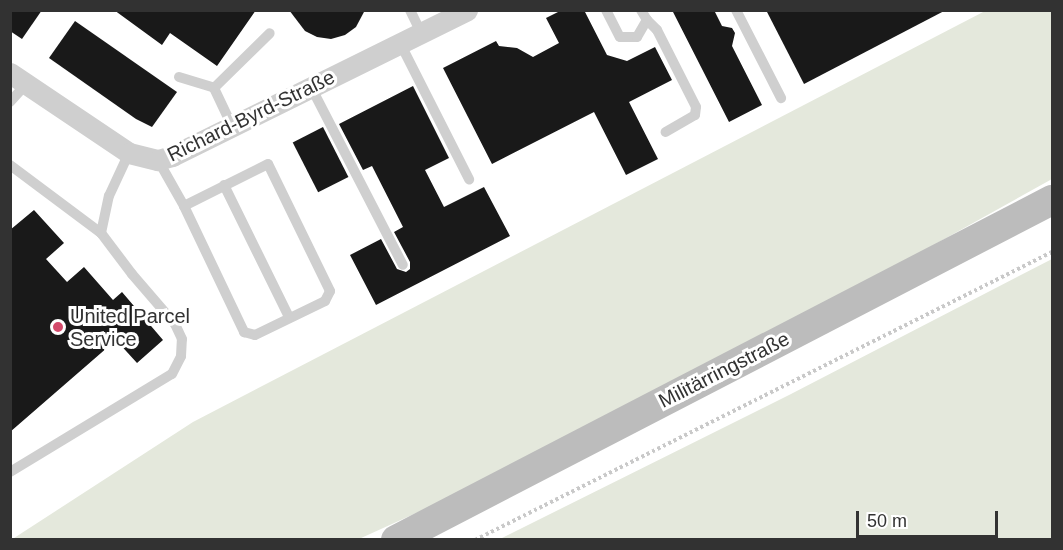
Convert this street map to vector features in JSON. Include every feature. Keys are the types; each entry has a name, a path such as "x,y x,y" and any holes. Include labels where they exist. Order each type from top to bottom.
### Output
{"main road":[{"name":"Militärringstraße","path":"396,540 1053,200"}],"street":[{"name":"Richard-Byrd-Straße","path":"18,78 129,153 158,160 467,10"}],"lane":[{"path":"410,10 421,33"},
{"path":"606,10 620,38 637,37 644,15"},
{"path":"736,10 782,98"},
{"path":"644,15 657,30 696,107 695,115 665,132"},
{"path":"214,88 270,33"},
{"path":"400,43 469,179"},
{"path":"179,76 214,88 232,126"},
{"path":"10,102 18,78"},
{"path":"311,87 404,265"},
{"path":"101,233 110,196 129,153"},
{"path":"158,160 244,332 255,334 325,301 330,291 267,164 183,206"},
{"path":"10,165 101,233 132,274 175,324 182,339 181,356 172,374 10,472"},
{"path":"224,185 289,317"}],"path":[{"path":"475,540 1053,252"}],"shaded area":[{"path":"985,11 1052,11 1052,179 869,281 436,504 359,539 11,540 193,422"},
{"path":"1052,259 1052,539 500,539 791,394"}],"building":[{"path":"10,10 42,10 22,39 10,31"},
{"path":"114,10 256,10 217,66 170,33 162,45"},
{"path":"289,10 365,10 356,27 345,35 331,39 317,37 305,31"},
{"path":"562,10 584,10 607,55 627,61 655,47 672,80 629,102 658,159 626,175 594,112 492,164 443,68 496,41 499,46 517,48 533,57 559,43 546,18"},
{"path":"672,10 714,10 722,26 732,28 735,33 732,46 762,105 729,122"},
{"path":"766,10 946,10 804,84"},
{"path":"75,21 177,92 152,127 136,119 49,58"},
{"path":"413,86 449,158 425,170 444,207 484,187 510,236 376,305 350,255 381,239 397,269 406,272 410,269 410,262 394,232 403,227 372,166 363,170 339,124"},
{"path":"323,127 348,177 318,192 293,142"},
{"name":"United Parcel Service","path":"34,210 64,243 46,259 67,282 84,267 113,300 122,292 163,340 137,363 116,340 10,432 10,230"}],"place":[{"name":"United Parcel Service","path":"58,327"}]}
